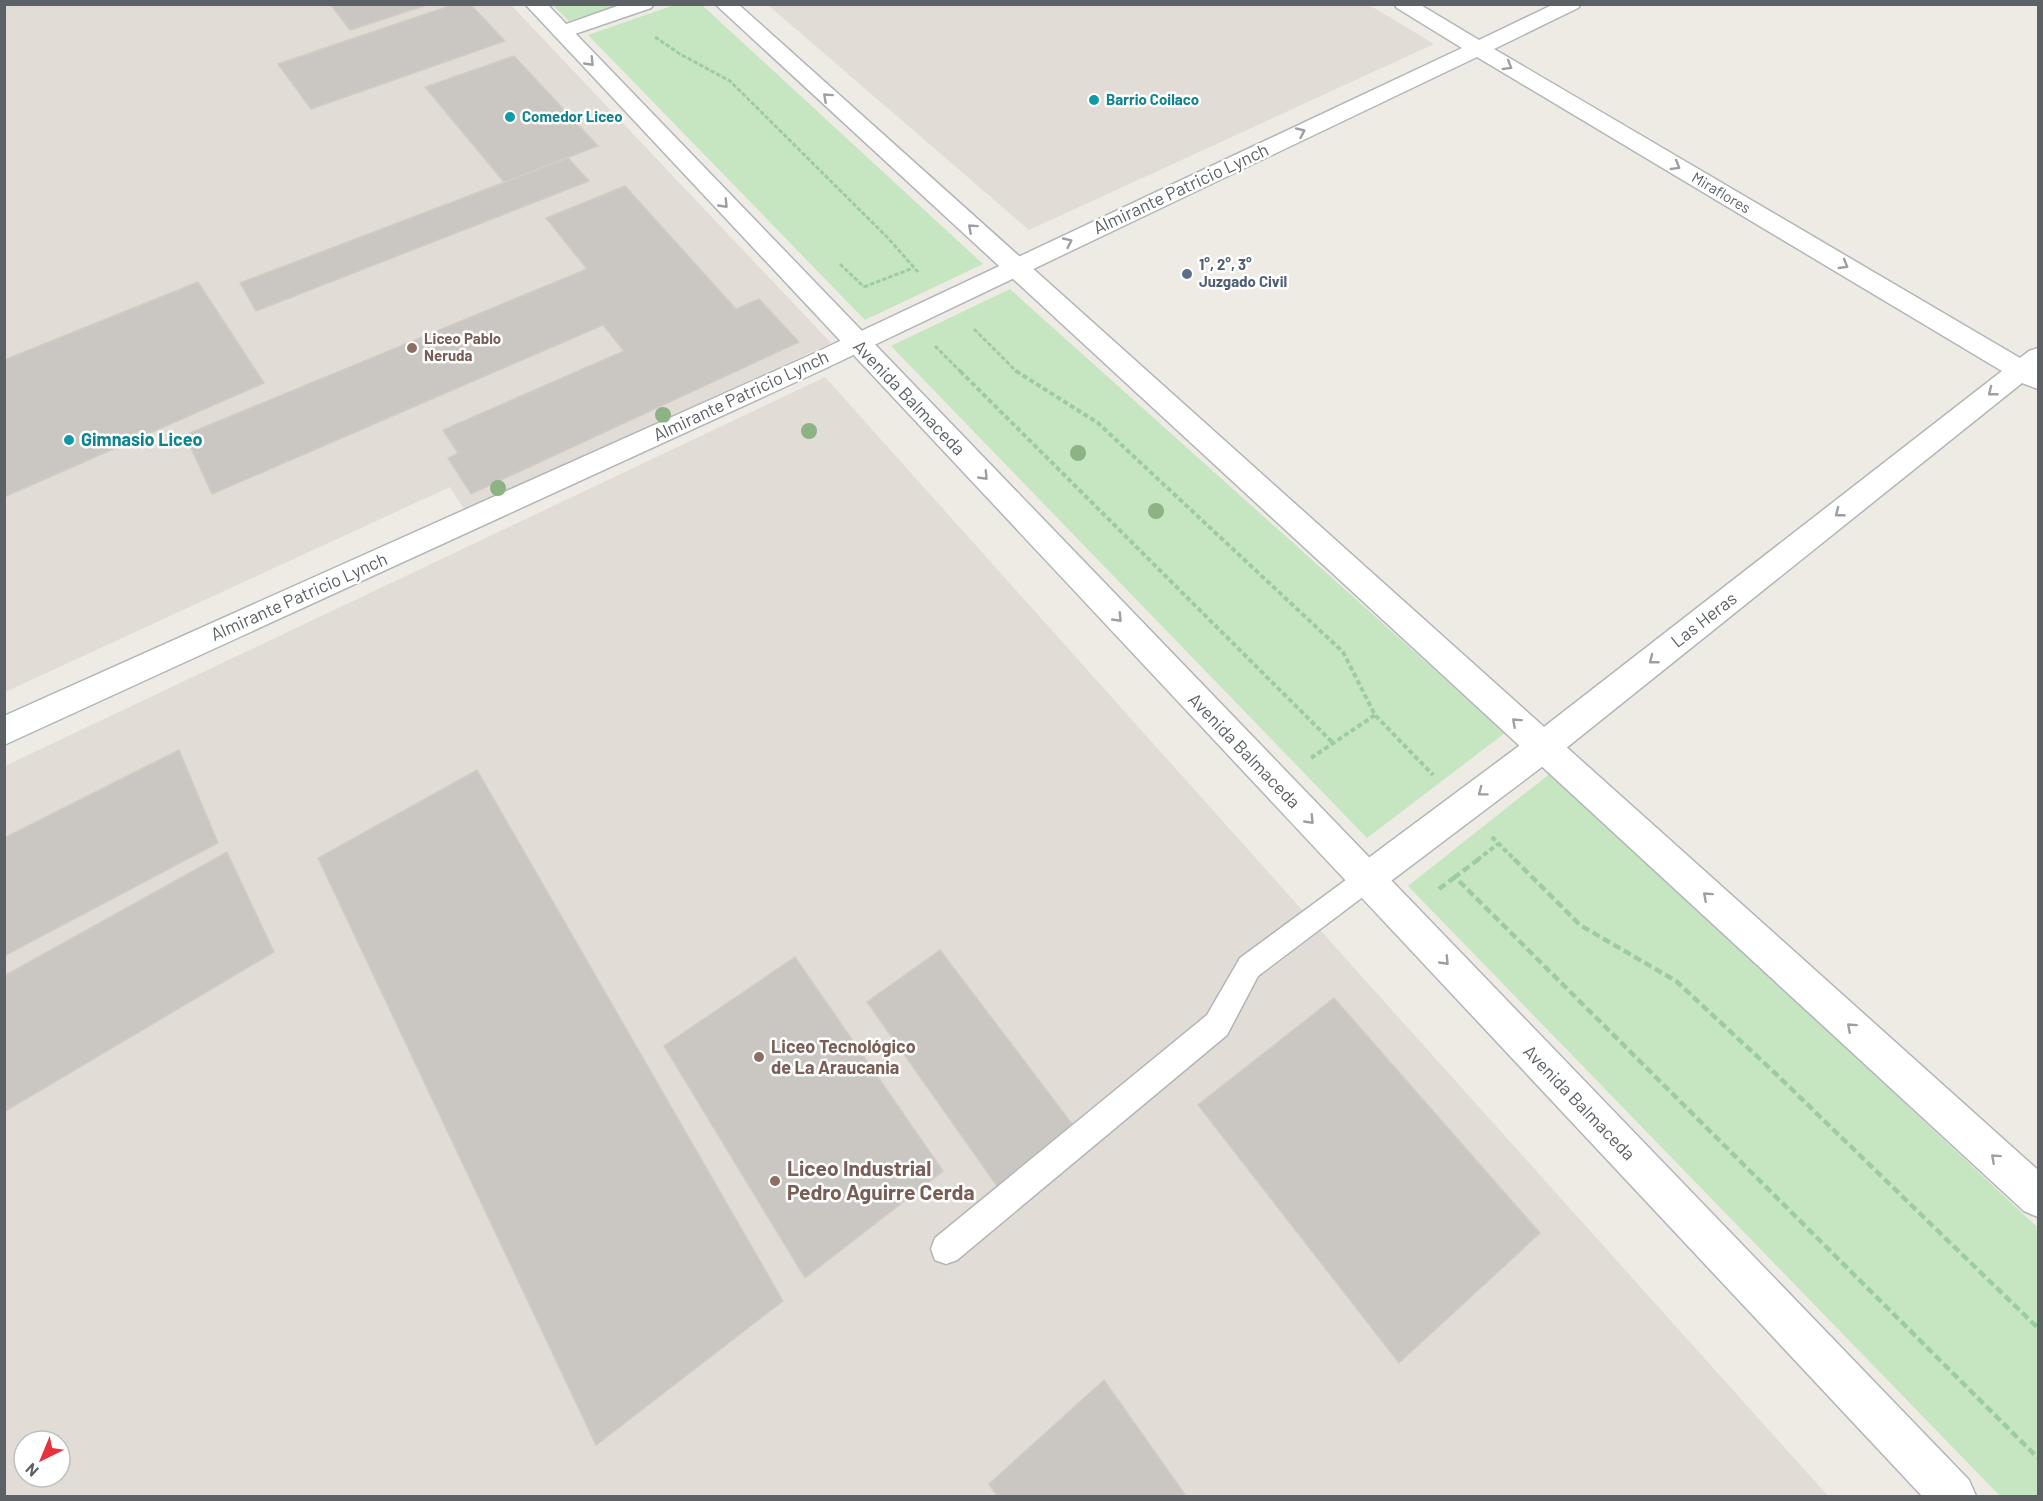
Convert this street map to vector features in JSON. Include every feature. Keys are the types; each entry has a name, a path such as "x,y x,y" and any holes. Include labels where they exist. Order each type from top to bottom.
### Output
{"main road":[{"name":"Avenida Balmaceda","path":"535,4 1953,1497"},
{"path":"562,32 644,4"},
{"path":"725,4 2038,1197"},
{"name":"Miraflores","path":"1404,4 2032,369"},
{"name":"Almirante Patricio Lynch","path":"4,731 856,343 1571,4"},
{"name":"Las Heras","path":"1367,879 1543,747 2032,369"}],"lane":[{"path":"946,1249 1217,1025 1249,967 1367,879"}],"path":[{"path":"653,35 680,54 730,81 888,238 913,268 822,306"},
{"path":"972,327 1017,372 1098,423 1343,652 1375,715 1439,782"},
{"path":"928,339 1333,743"},
{"path":"1275,783 1375,715"},
{"path":"1490,835 1580,925 1676,981 1775,1073 2038,1328"},
{"path":"1498,844 1455,877 2038,1458"}],"shaded area":[{"name":"Liceo Pablo Neruda","path":"4,5 511,5 831,343 465,511 450,487 5,692"},
{"path":"768,5 1369,5 1434,44 1029,230"},
{"name":"Liceo Industrial Pedro Aguirre Cerda","path":"825,377 1828,1496 5,1496 5,766"}],"green space":[{"path":"677,4 702,5 983,264 865,320 588,35"},
{"path":"553,5 619,5 569,21"},
{"path":"1010,289 1505,733 1367,838 891,346"},
{"path":"1552,772 2038,1228 2038,1496 2000,1496 1408,886"}],"building":[{"path":"330,4 430,4 350,30"},
{"path":"455,4 470,4 505,41 311,109 278,64"},
{"name":"Comedor Liceo","path":"514,56 598,146 504,182 425,87"},
{"path":"568,158 589,181 256,311 240,283"},
{"path":"625,186 736,309 759,299 799,342 471,494 448,458 458,453 443,430 624,351 603,325 212,494 185,435 587,269 546,218"},
{"name":"Gimnasio Liceo","path":"198,282 264,383 4,497 4,360"},
{"path":"179,750 218,843 4,956 4,838"},
{"path":"477,770 783,1301 596,1445 318,858"},
{"path":"227,852 274,952 4,1112 4,976"},
{"path":"940,950 1073,1125 997,1186 867,1002"},
{"path":"795,957 943,1171 805,1278 664,1046"},
{"path":"1334,998 1540,1233 1399,1363 1198,1105"},
{"path":"1104,1380 1186,1496 997,1496 989,1484"}],"place":[{"name":"Barrio Coilaco","path":"1094,100"},
{"name":"Comedor Liceo","path":"510,117"},
{"name":"1°, 2°, 3° Juzgado Civil","path":"1187,274"},
{"name":"Liceo Pablo Neruda","path":"412,348"},
{"name":"Gimnasio Liceo","path":"69,440"},
{"name":"Liceo Tecnológico de La Araucania","path":"759,1057"},
{"name":"Liceo Industrial Pedro Aguirre Cerda","path":"775,1181"}]}
